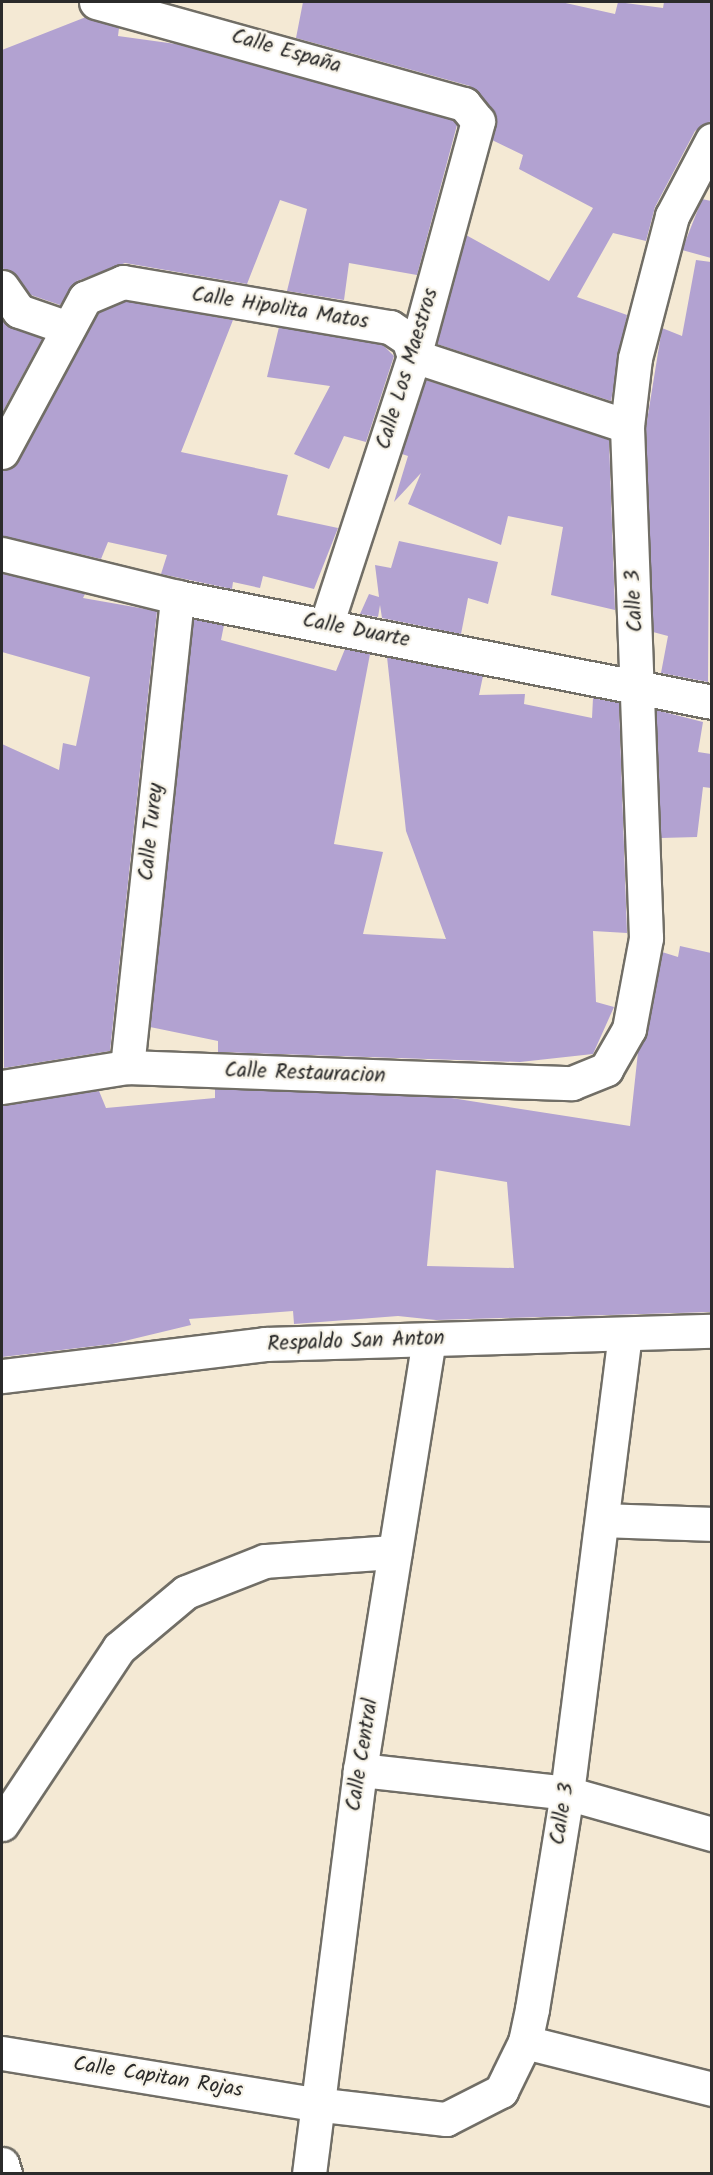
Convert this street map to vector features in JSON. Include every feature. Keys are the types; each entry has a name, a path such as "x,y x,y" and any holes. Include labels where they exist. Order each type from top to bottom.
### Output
{"street":[{"name":"Calle España","path":"96,2 276,48 474,111"},
{"name":"Calle Los Maestros","path":"326,625 414,357 478,121 474,111"},
{"name":"Calle 3","path":"606,1069 629,1029 646,938 639,687 627,426 635,358 672,216 711,140"},
{"name":"Calle Hipolita Matos","path":"2,452 85,298 123,282 390,327 408,339 414,357"},
{"path":"2,287 19,310 68,328"},
{"path":"414,357 627,426"},
{"name":"Calle Duarte","path":"2,554 177,597 711,702"},
{"name":"Calle Turey","path":"127,1067 177,597"},
{"name":"Calle Restauracion","path":"2,1087 127,1067 572,1083 606,1069"},
{"name":"Respaldo San Anton","path":"2,1376 265,1344 429,1339 625,1337 711,1331"},
{"name":"Calle 3","path":"314,2104 446,2119 501,2091 525,2042 567,1793 625,1337"},
{"name":"Calle Central","path":"309,2174 314,2104 360,1770 429,1339"},
{"path":"603,1520 711,1524"},
{"path":"2,1824 119,1648 186,1592 265,1561 395,1552"},
{"path":"360,1770 567,1793 711,1834"},
{"path":"525,2042 711,2089"},
{"name":"Calle Capitan Rojas","path":"2,2053 314,2104"},
{"path":"2,2164 5,2174"}],"building":[{"path":"303,2 561,2 615,14 618,2 663,8 664,2 711,2 711,121 695,131 655,207 646,241 613,233 577,297 627,315 611,401 437,344 466,235 549,281 593,208 519,169 523,155 492,140 496,117 470,86 296,38"},
{"path":"86,17 119,28 118,36 176,44 453,120 457,125 417,275 349,263 344,300 287,291 307,209 280,200 247,284 125,263 77,281 60,305 31,295 17,276 2,268 2,50"},
{"path":"702,199 711,201 711,258 682,250"},
{"path":"696,260 711,262 708,682 661,673 668,636 653,632 646,427 662,328 682,336"},
{"path":"125,301 233,320 181,452 288,475 277,515 338,528 314,589 263,576 260,588 233,582 232,589 161,574 167,555 108,542 101,559 2,536 2,471 19,461 98,313"},
{"path":"2,319 42,339 2,413"},
{"path":"279,327 383,345 394,356 366,442 344,436 329,469 294,454 330,386 267,377"},
{"path":"426,380 609,440 615,610 551,595 563,527 508,516 501,545 408,504 421,473 394,502 408,456 402,454"},
{"path":"399,541 498,562 488,604 468,598 461,634 382,618 380,605 378,617 360,614 369,594 379,597 375,565 391,568"},
{"path":"2,573 85,594 83,598 157,611 110,1051 4,1068 2,744 59,770 63,743 76,746 90,677 2,652"},
{"path":"193,619 224,625 221,640 336,671 345,649 370,654 334,844 383,852 363,934 446,939 406,831 387,657 483,676 479,695 525,694 524,704 592,718 593,698 619,703 627,933 593,931 596,1002 614,1007 593,1054 520,1062 218,1052 218,1041 150,1027"},
{"path":"656,710 703,722 698,752 711,754 711,788 703,787 697,837 661,838"},
{"path":"680,946 711,953 711,1312 436,1320 398,1316 294,1324 293,1311 189,1319 191,1325 112,1344 2,1357 2,1105 99,1091 106,1108 215,1098 215,1089 445,1097 630,1126 638,1052 647,1032 662,952 678,957","holes":["436,1170 507,1182 514,1268 427,1266"]}]}
